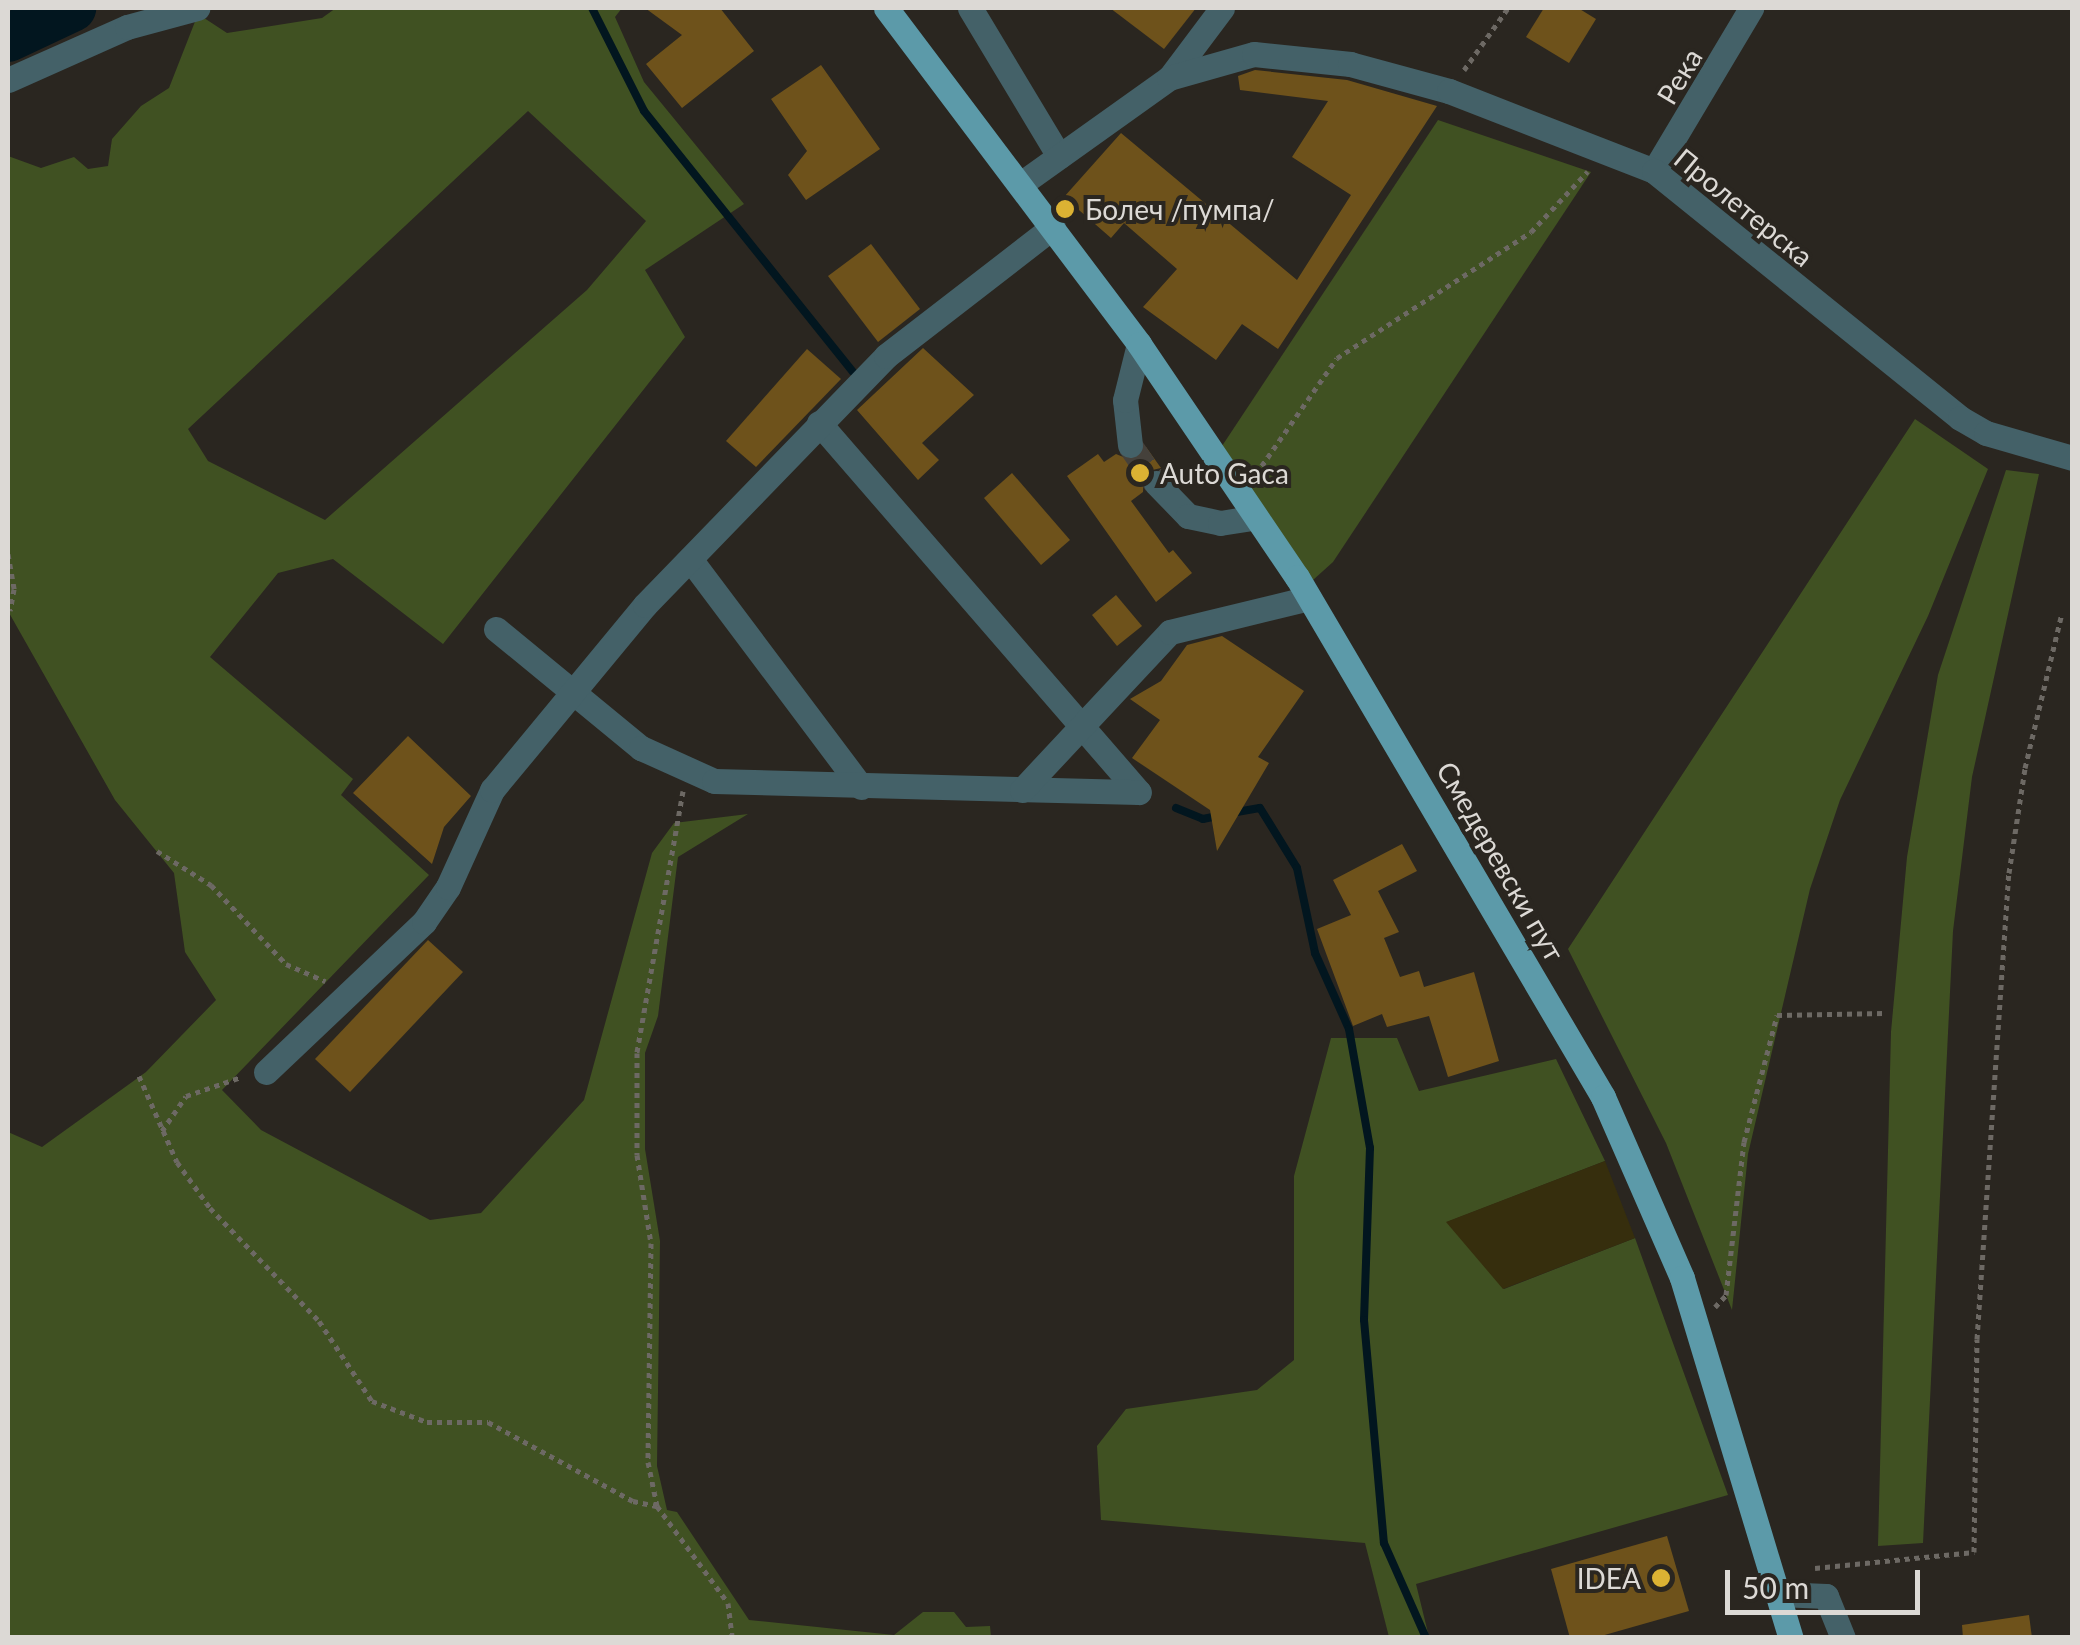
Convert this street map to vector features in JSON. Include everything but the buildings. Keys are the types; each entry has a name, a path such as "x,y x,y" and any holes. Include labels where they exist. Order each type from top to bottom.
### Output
{"main road":[{"name":"Смедеревски пут","path":"886,8 1022,183 1238,488 1310,598 1602,1097 1667,1237 1791,1638"}],"street":[{"path":"8,80 127,27 197,8"},
{"path":"970,8 1058,156"},
{"path":"1022,183 1169,78 1222,8"},
{"name":"Река","path":"1654,171 1750,8"},
{"name":"Пролетерска","path":"1169,78 1254,54 1293,54 1449,91 1605,148 1654,171 1960,418 2016,444 2072,458"},
{"path":"266,1072 424,922 448,887 492,790 690,558 886,356 1053,227"},
{"path":"1130,445 1125,400 1139,344"},
{"path":"496,628 642,748 686,772 759,786 1139,792 819,423"},
{"path":"1156,484 1188,516 1220,523 1256,517"},
{"path":"690,558 861,786"},
{"path":"1022,790 1170,632 1310,598"},
{"path":"1775,1583 1826,1596 1842,1638"}],"path":[{"path":"1449,91 1508,8"},
{"path":"1238,488 1264,468 1310,390 1338,358 1532,232 1605,148"},
{"path":"8,554 14,589 10,611"},
{"path":"1775,1583 1974,1552 1978,1320 2009,873 2024,768 2062,613"},
{"path":"686,772 637,1053 636,1154 651,1243 648,1462 657,1506 728,1603 732,1638"},
{"path":"156,852 212,885 286,964 351,992"},
{"path":"1695,1318 1726,1296 1744,1142 1777,1015 1884,1013"},
{"path":"162,1131 196,1090 266,1072"},
{"path":"139,1076 162,1131 210,1208 318,1321 372,1401 428,1422 488,1422 633,1500 657,1506"}],"green space":[{"path":"336,8 622,8 615,17 644,82 744,204 645,270 685,337 443,644 333,559 278,573 210,657 353,779 341,795 429,875 222,1090 261,1130 430,1220 481,1213 584,1100 652,853 674,823 748,814 678,857 658,1016 645,1053 645,1149 660,1241 657,1466 667,1510 677,1512 749,1620 894,1635 923,1612 954,1612 966,1627 990,1626 991,1637 8,1638 8,1132 42,1147 146,1072 216,1000 185,952 174,873 115,800 8,611 8,156 41,168 74,157 88,169 108,166 112,139 141,106 169,88 198,14 227,33 322,18","holes":["528,111 646,221 587,290 325,520 208,461 188,429"]},
{"path":"1438,120 1591,172 1333,562 1313,580 1222,446"},
{"path":"1915,419 1988,469 1928,616 1840,800 1810,889 1748,1154 1732,1310 1666,1143 1568,949"},
{"path":"2006,470 2039,474 1972,777 1953,931 1923,1543 1878,1546 1891,1032 1907,857 1938,675"},
{"path":"1331,1038 1397,1038 1419,1091 1556,1059 1605,1161 1447,1222 1504,1289 1635,1238 1728,1495 1416,1584 1429,1637 1389,1637 1365,1543 1101,1520 1097,1446 1126,1409 1257,1390 1294,1360 1294,1176"}],"sand":[{"path":"1605,1161 1635,1238 1503,1289 1446,1222"}],"waterway":[{"path":"8,38 72,8"},
{"path":"592,8 644,111 853,372"},
{"path":"1176,808 1203,819 1217,816"},
{"path":"1231,813 1260,808 1297,868 1315,953 1349,1029 1370,1148 1364,1320 1384,1543 1426,1638"}],"tunnel":[{"path":"1130,445 1156,483"}],"place":[{"name":"Болеч /пумпа/","path":"1065,209"},
{"name":"Auto Gaca","path":"1140,473"},
{"name":"IDEA","path":"1661,1578"}]}
